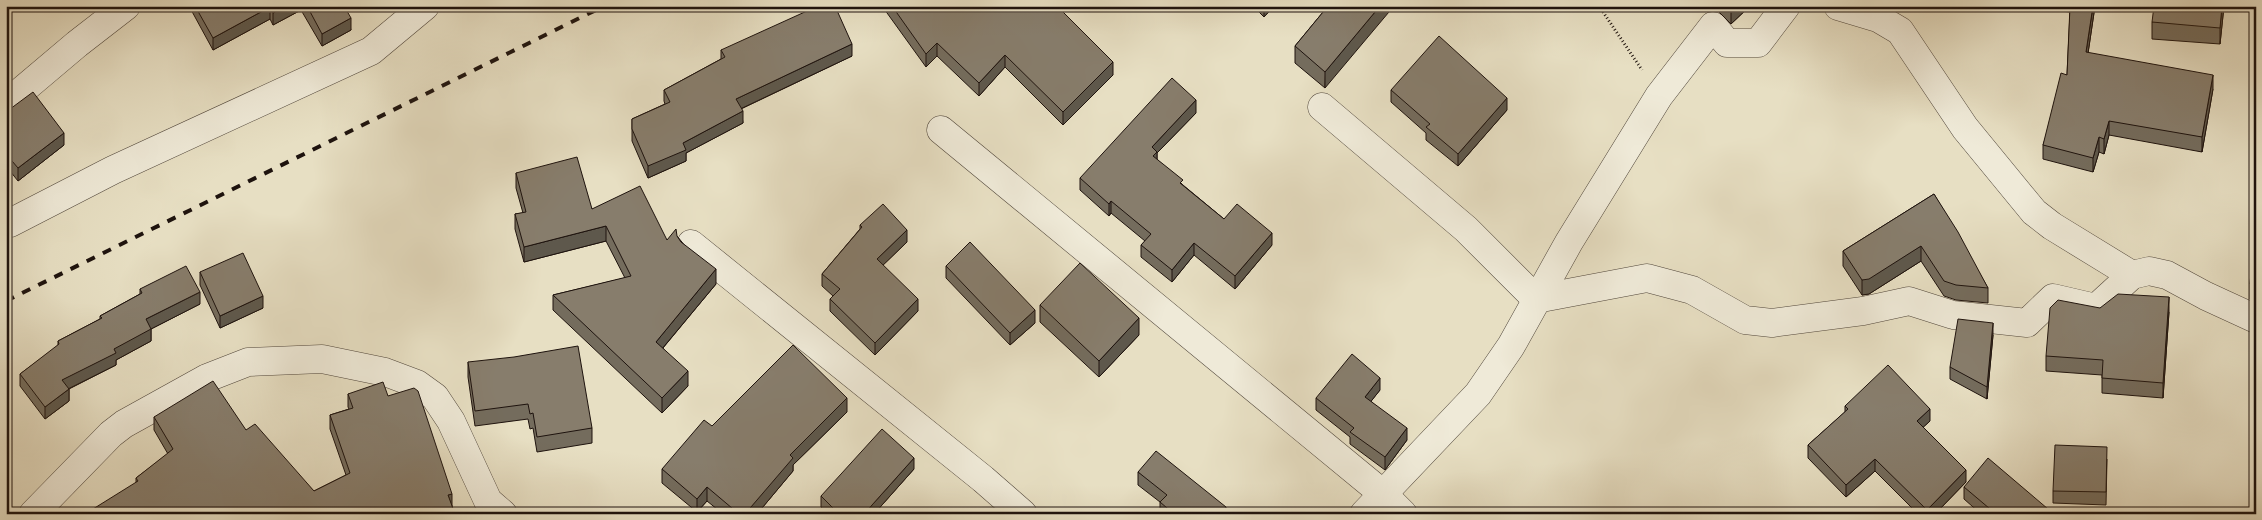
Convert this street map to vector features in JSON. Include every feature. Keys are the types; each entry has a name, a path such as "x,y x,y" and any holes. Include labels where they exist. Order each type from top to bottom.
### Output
{"street":[{"path":"6,104 77,44 126,6"},
{"path":"6,222 10,223 112,170 371,51 425,6"},
{"path":"1364,514 1478,394 1511,346 1536,299 1659,96 1713,26 1727,43 1758,43 1786,6"},
{"path":"1838,6 1878,18 1900,31 1965,128 2034,212 2052,226 2132,275"},
{"path":"1322,107 1466,229 1536,299"},
{"path":"941,130 1382,493 1403,514"},
{"path":"691,244 983,479 1023,514"},
{"path":"1536,299 1647,278 1692,290 1745,320 1772,324 1863,311 1909,301 1953,315 2027,323 2053,298 2096,308 2132,275 2149,271 2167,275 2206,296 2256,319"},
{"path":"33,514 111,434 124,424 207,378 248,362 322,359 385,372 417,384 435,397 451,421 488,501 503,514"}],"path":[{"path":"1599,6 1659,96"}],"building":[{"path":"195,6 285,6 273,13 270,7 213,38"},
{"path":"307,6 344,6 351,18 322,34"},
{"path":"818,6 835,6 852,44 736,99 743,111 683,143 686,150 648,166 632,129 632,119 670,102 664,90 725,57 721,50"},
{"path":"892,6 1057,6 1113,62 1063,112 1005,55 979,83 937,43 926,54"},
{"path":"1328,6 1380,6 1325,72 1295,46"},
{"path":"2070,6 2093,6 2086,52 2213,75 2202,137 2109,121 2104,139 2099,137 2093,158 2043,145 2061,73 2067,75"},
{"path":"2154,6 2222,6 2220,28 2152,22"},
{"path":"1439,36 1507,98 1458,154 1426,127 1430,124 1391,90"},
{"path":"1172,78 1196,100 1152,147 1157,152 1153,156 1183,180 1180,183 1224,219 1237,204 1272,233 1235,276 1194,243 1172,270 1141,245 1151,234 1111,201 1109,204 1080,178"},
{"path":"33,92 64,133 18,168 6,154 6,112"},
{"path":"577,157 592,209 640,186 667,240 676,229 677,236 681,242 716,269 656,342 688,371 662,398 553,295 631,276 606,226 524,247 515,214 526,212 516,173"},
{"path":"2256,188 2256,220 2251,219"},
{"path":"1934,194 1958,232 1988,288 1956,285 1944,281 1921,246 1869,279 1862,280 1843,251"},
{"path":"883,204 907,230 877,259 918,299 875,343 830,299 840,289 822,274 862,227 860,225"},
{"path":"2256,220 2256,287 2250,284"},
{"path":"970,242 1035,310 1010,333 946,266"},
{"path":"243,253 263,296 220,316 200,272"},
{"path":"1080,263 1139,318 1099,361 1040,305"},
{"path":"186,266 200,292 146,319 151,329 114,349 116,353 62,380 69,389 45,407 20,374 59,344 58,341 102,318 100,316 142,293 140,289"},
{"path":"2118,294 2169,297 2163,383 2102,378 2103,360 2046,356 2050,308 2058,300 2100,308"},
{"path":"1958,319 1993,323 1987,387 1950,367"},
{"path":"793,345 847,398 790,455 793,458 745,514 739,514 707,487 697,499 662,469 704,420 712,426"},
{"path":"578,346 592,428 537,437 533,413 530,414 528,404 475,411 468,362 514,357"},
{"path":"1352,354 1380,378 1365,397 1407,428 1385,457 1350,432 1354,428 1316,398"},
{"path":"1888,365 1930,409 1917,421 1966,470 1927,510 1875,459 1846,485 1808,445 1848,409 1845,406"},
{"path":"213,381 246,430 255,424 314,491 350,473 330,415 353,408 348,394 383,382 388,396 414,388 418,391 452,494 448,495 455,514 85,514 138,481 136,478 173,449 154,417"},
{"path":"882,429 914,458 864,514 839,514 821,496"},
{"path":"2055,445 2107,447 2106,492 2053,491"},
{"path":"1156,451 1226,507 1221,514 1174,514 1160,502 1167,495 1138,472"},
{"path":"1988,458 2048,509 2044,514 1996,514 1964,487"}],"railway":[{"path":"6,301 604,6"}]}
